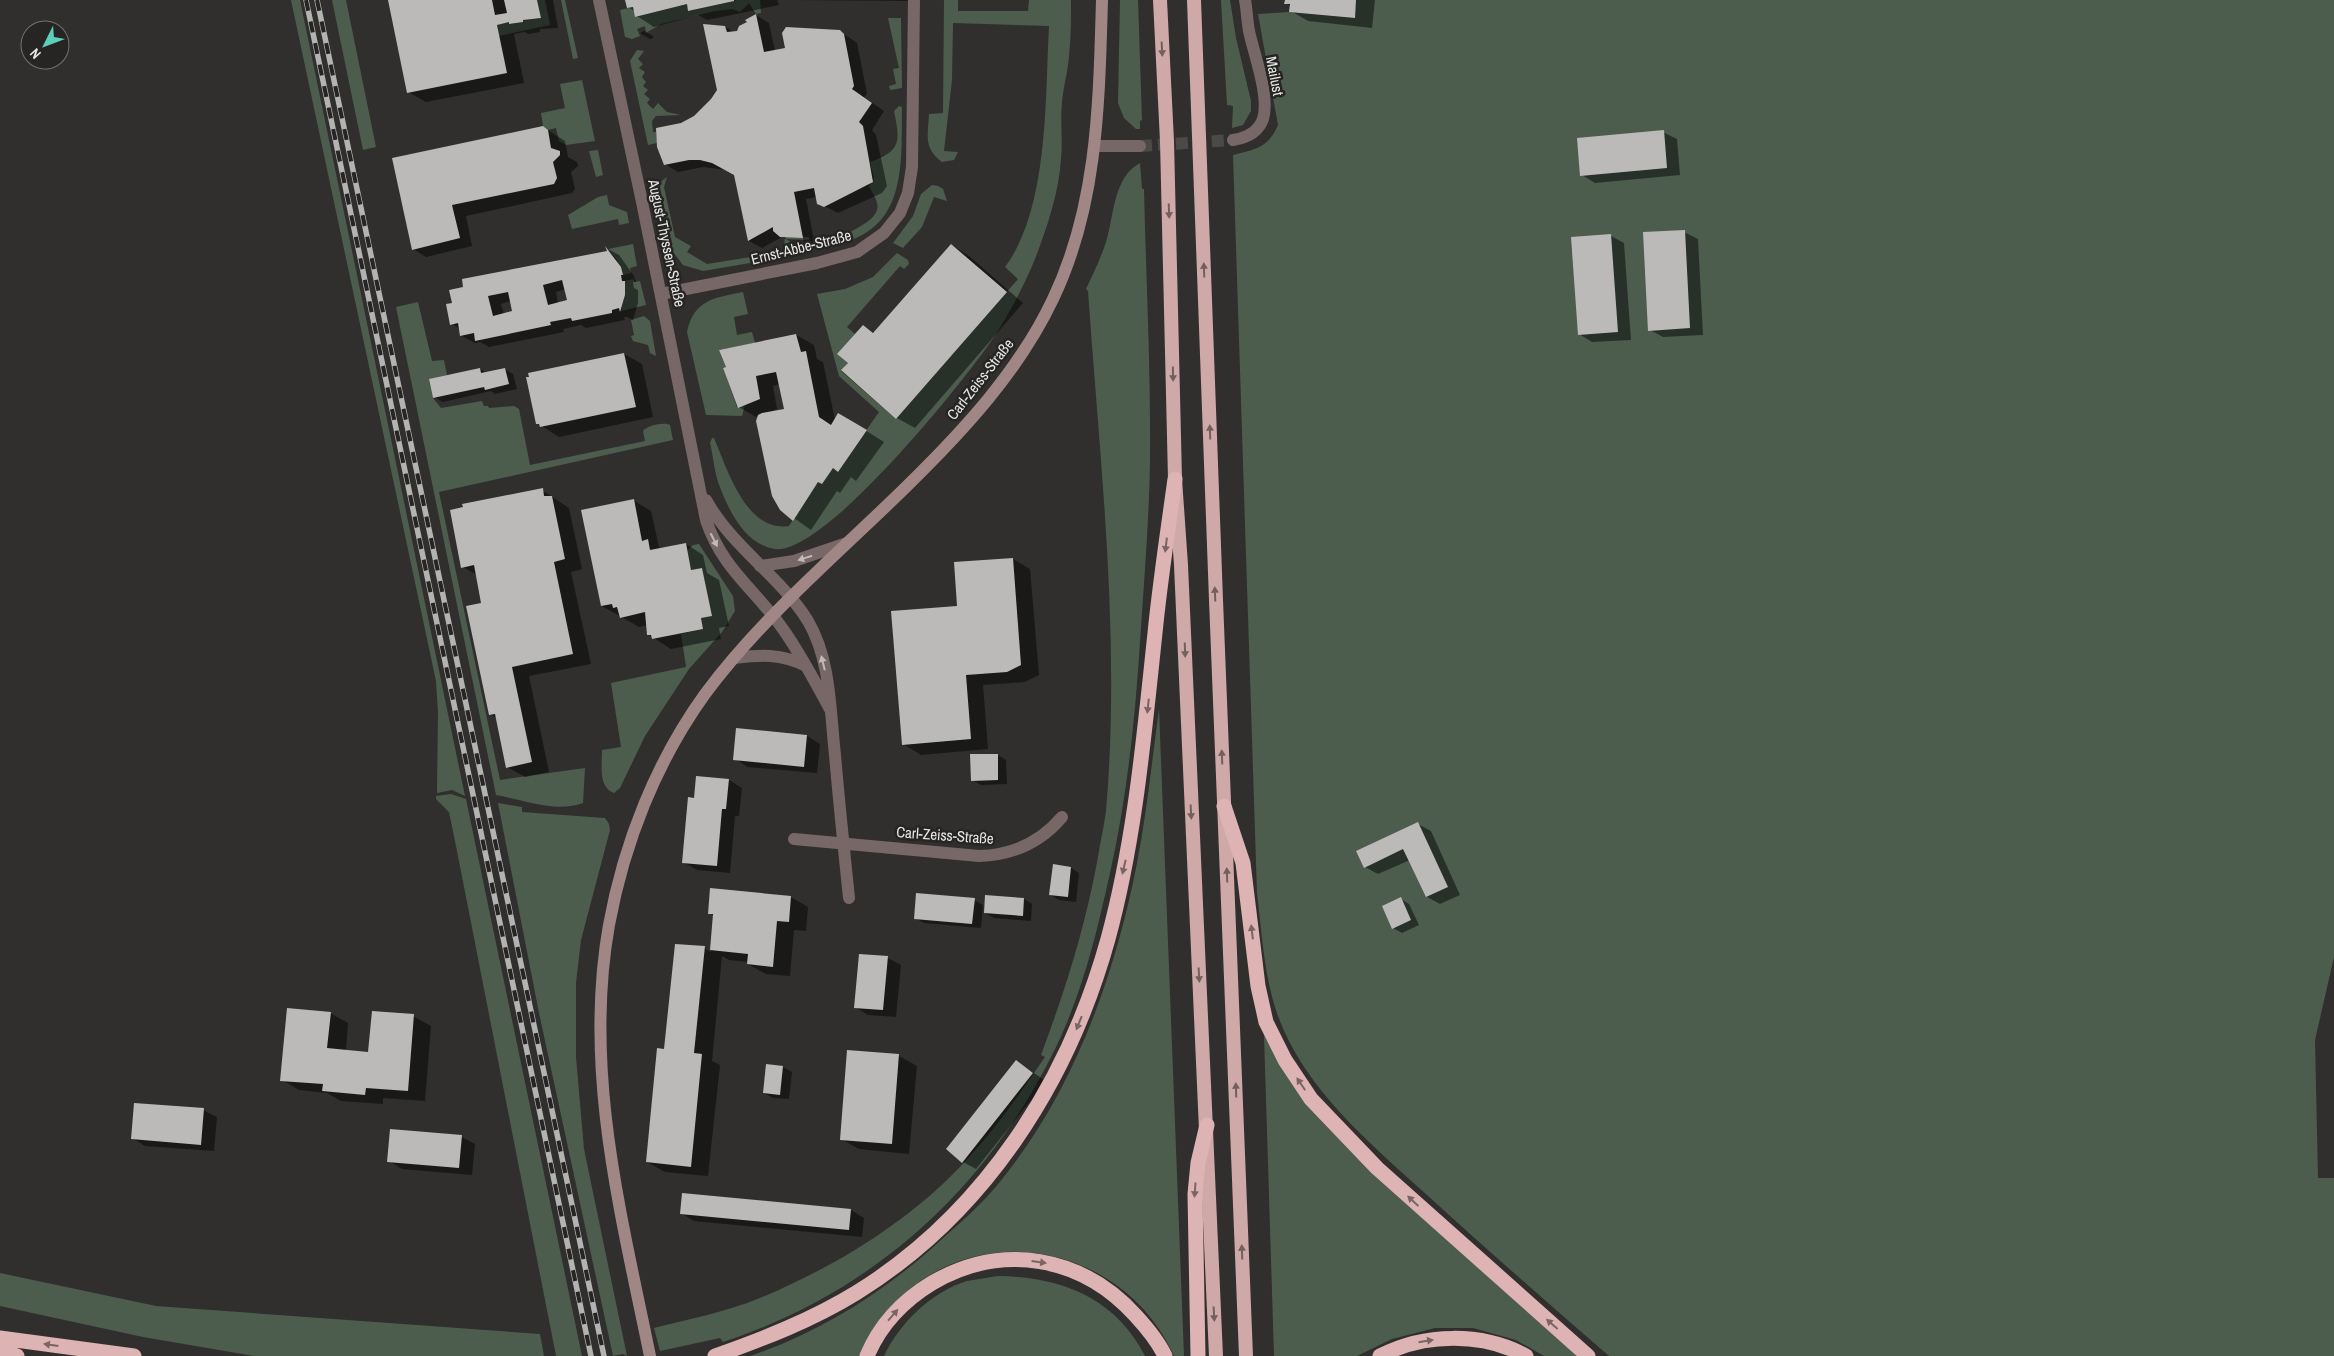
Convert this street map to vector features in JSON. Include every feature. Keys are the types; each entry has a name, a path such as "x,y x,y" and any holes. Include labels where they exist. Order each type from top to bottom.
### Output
{"highway":[{"path":"1160,0 1167,151 1175,479 1181,565 1216,1356"},
{"path":"1194,0 1246,1356"},
{"path":"714,1356 760,1340 806,1320 856,1293 908,1256 947,1222 981,1185 1013,1146 1046,1093 1071,1043 1087,1004 1108,940 1130,842 1175,479"},
{"path":"1224,806 1243,863 1258,986 1266,1022 1285,1060 1311,1100 1343,1135 1449,1234 1588,1356"},
{"path":"1198,1356 1195,1194 1198,1163 1207,1125"},
{"path":"867,1356 883,1327 900,1308 920,1291 944,1276 969,1266 998,1260 1046,1262 1072,1270 1102,1284 1124,1302 1147,1328 1165,1356"},
{"path":"0,1338 134,1356"},
{"path":"1380,1356 1414,1343 1438,1339 1466,1338 1492,1343 1526,1356"},
{"path":"0,1351 17,1356"}],"main road":[{"name":"Carl-Zeiss-Straße","path":"650,1356 620,1209 605,1116 600,1052 600,1018 605,952 624,861 645,802 664,762 686,723 706,694 734,658 790,598 960,432 999,384 1027,345 1052,302 1072,252 1086,203 1095,146 1102,0"}],"street":[{"name":"August-Thyssen-Straße","path":"599,0 702,493 706,520 718,548 739,578 773,616"},
{"name":"Ernst-Abbe-Straße","path":"661,294 842,257 874,242 893,223 900,213 908,192 912,167 914,0"},
{"name":"Mailust","path":"1233,140 1243,139 1257,129 1263,120 1264,106 1245,0"},
{"path":"1095,146 1140,146"},
{"name":"August-Thyssen-Straße","path":"702,493 719,523 790,598"},
{"path":"760,566 794,561 847,543"},
{"path":"790,598 808,622 820,650 831,711 849,898"},
{"path":"773,616 786,633 831,711"},
{"path":"734,658 776,655 806,666"},
{"name":"Carl-Zeiss-Straße","path":"794,839 978,856 998,855 1016,850 1036,841 1052,828 1062,816"}],"green space":[{"path":"291,0 300,0 465,796 452,790 437,793 438,712 436,681"},
{"path":"332,0 346,0 376,147 363,150"},
{"path":"537,0 545,0 550,25 499,36 497,25 541,18"},
{"path":"561,0 565,0 578,58 573,59"},
{"path":"738,0 760,0 761,13 756,14 749,3 740,12 733,9 715,11 661,24 646,33 645,26 637,29 640,36 632,39 625,37 620,10 633,7 636,17 687,4 689,11"},
{"path":"944,0 958,0 958,11 1028,11 1029,0 1071,0 1070,49 1061,110 1062,152 1060,172 1048,222 1026,279 1000,328 979,358 926,424 859,496 826,524 798,543 775,549 764,546 746,533 726,502 715,472 710,443 712,438 714,438 740,496 750,509 761,519 774,525 789,526 818,482 833,468 838,471 879,412 839,376 817,294 845,289 873,277 897,253 908,260 909,264 904,269 900,266 847,327 855,334 838,354 848,363 841,371 896,419 1018,279 1005,267 1019,243 1030,215 1037,184 1045,118 1049,26 953,23 952,80 944,151 958,152 954,160 942,162 932,152 929,146 928,135 929,114 943,113"},
{"path":"1120,0 1138,0 1142,120 1140,121 1140,129 1136,129 1124,118 1118,103"},
{"path":"1221,0 1230,0 1236,38 1251,101 1251,111 1243,125 1232,128 1233,106 1227,105"},
{"path":"1356,0 2334,0 2334,957 2315,1040 2318,1178 2334,1178 2334,1356 1609,1356 1384,1156 1322,1092 1290,1043 1273,1001 1264,955 1257,893 1233,155 1255,149 1265,143 1270,139 1278,125 1258,14 1289,12 1354,18"},
{"path":"888,18 901,18 902,88 890,90 889,86 896,84 893,69 899,68"},
{"path":"637,50 644,51 638,59 643,64 639,68 645,72 642,77 646,82 643,86 648,90 644,94 650,99 647,103 653,109 658,103 667,112 681,115 656,116 652,121 657,143 648,145 630,61"},
{"path":"582,80 595,141 566,145 559,141 556,128 548,130 543,126 541,113 565,108 560,84"},
{"path":"899,106 902,107 901,158 899,176 889,208 880,221 867,232 846,242 823,248 866,223 877,210 877,203 869,186 874,178 870,162 888,154 896,144 897,130 894,111"},
{"path":"598,150 603,175 596,177 589,151"},
{"path":"1140,163 1142,189 1144,189 1150,462 1138,671 1130,758 1116,844 1093,944 1071,1013 1051,1057 1023,1107 991,1153 955,1195 916,1233 873,1267 826,1296 776,1322 723,1342 720,1338 660,1351 654,1328 734,1307 787,1286 840,1259 915,1208 938,1189 982,1142 1015,1100 1045,1057 1041,1055 1074,958 1093,883 1106,811 1110,746 1110,616 1107,551 1088,291 1086,289 1106,242 1119,188 1131,169"},
{"path":"667,177 664,187 675,237 691,246 687,252 707,264 757,256 760,258 756,262 703,271 683,265 670,248 657,188 659,183"},
{"path":"932,185 943,189 947,201 934,197 922,227 903,248 893,243 913,216 921,194"},
{"path":"607,195 609,205 627,212 629,223 619,225 618,219 572,229 568,215 598,197"},
{"path":"785,237 803,238 806,250 783,255"},
{"path":"633,244 637,266 630,268 631,273 623,275 617,260 608,249"},
{"path":"633,279 635,282 640,281 646,305 621,311 625,295 625,281"},
{"path":"743,292 748,314 734,317 737,335 752,332 755,343 719,350 726,367 723,368 737,407 745,405 742,416 706,415 687,332 690,321 700,306 707,302"},
{"path":"418,302 432,361 444,360 447,375 429,380 433,398 441,408 482,401 484,406 489,408 514,406 519,409 530,465 645,441 643,431 648,427 664,424 670,425 673,440 439,492 500,780 585,768 583,803 573,806 551,806 496,795 396,307"},
{"path":"644,316 650,321 656,356 650,353 648,345 633,341 631,336 634,335 631,320"},
{"path":"699,544 733,596 735,611 722,632 689,669 645,736 620,788 614,793 605,786 602,775 602,750 621,747 611,683 686,667 681,634 703,629 701,618 711,616 702,568 691,570 687,551 693,545"},
{"path":"1159,709 1184,1356 1174,1356 1155,1323 1130,1296 1100,1275 1067,1260 1031,1253 995,1253 959,1261 925,1278 914,1286 896,1303 860,1356 750,1356 802,1335 827,1322 875,1293 920,1259 978,1206 999,1183 1049,1111 1088,1032 1117,948 1141,844"},
{"path":"451,794 466,799 582,1356 556,1356 449,812 436,799 436,796"},
{"path":"498,803 522,807 522,812 605,818 609,824 610,830 581,940 576,983 576,1057 584,1149 627,1356 623,1354 613,1356 539,1013"},
{"path":"1264,1035 1298,1089 1337,1136 1465,1256 1578,1356 1544,1356 1516,1340 1473,1328 1435,1328 1392,1339 1357,1356 1274,1356"},
{"path":"0,1273 156,1306 540,1334 544,1356 254,1356 143,1337 0,1306"},
{"path":"998,1276 1021,1277 1043,1281 1064,1286 1084,1294 1102,1305 1118,1319 1133,1336 1145,1356 884,1356 898,1332 918,1310 941,1292 967,1281"}],"building":[{"path":"388,0 492,0 495,15 507,13 504,0 537,0 541,18 497,25 507,73 407,93"},
{"path":"625,0 734,1 688,11 687,4 635,17 633,7 627,8"},
{"path":"1285,0 1356,0 1355,18 1289,12 1290,4 1284,4"},
{"path":"756,14 764,52 785,48 782,33 786,27 840,30 844,34 854,86 852,89 872,103 859,122 863,126 873,182 824,207 817,204 814,188 794,192 803,238 780,237 773,231 773,227 748,241 734,175 712,163 700,160 689,160 664,165 657,147 656,128 681,123 694,116 717,90 703,24 725,26 727,32 737,31 739,26 747,22 745,20"},
{"path":"543,126 548,130 551,148 560,151 560,155 553,162 557,178 554,184 452,205 460,238 412,250 392,158"},
{"path":"1664,130 1667,168 1580,176 1577,138"},
{"path":"1685,230 1690,328 1648,331 1643,232"},
{"path":"1611,234 1618,332 1578,335 1571,237"},
{"path":"951,244 1007,292 896,419 841,370 848,363 837,354 863,325 873,333"},
{"path":"605,246 621,267 622,281 625,281 625,295 620,312 619,308 612,310 612,313 572,321 571,318 550,322 551,325 475,341 474,333 460,336 458,323 450,325 446,304 452,303 449,290 463,287 462,279 607,251","holes":["562,280 567,300 548,305 543,285","508,292 512,311 493,316 488,296"]},
{"path":"796,334 801,352 806,351 819,417 831,425 838,413 867,430 838,472 833,468 822,484 818,482 793,521 780,510 772,496 756,421 758,415 762,413 784,409 776,372 756,376 760,399 738,408 723,368 726,367 719,350"},
{"path":"624,353 636,407 540,427 539,424 536,424 526,377 529,377 528,373"},
{"path":"480,368 481,373 505,368 509,384 485,390 484,387 433,398 429,379"},
{"path":"543,488 544,496 552,496 565,559 554,562 573,654 512,667 532,762 506,768 495,714 489,715 466,606 481,603 474,565 461,568 450,510 463,507 462,504"},
{"path":"634,499 642,541 648,539 650,550 686,543 691,570 702,568 712,616 701,618 703,629 652,639 651,635 647,635 645,612 620,618 617,607 613,608 612,604 601,606 581,510"},
{"path":"1013,558 1021,665 1007,672 966,675 971,739 902,745 891,611 957,606 954,562"},
{"path":"736,728 807,735 804,767 733,760"},
{"path":"970,754 998,754 998,780 971,781"},
{"path":"696,776 729,779 726,809 722,809 717,866 682,863 688,797 694,798"},
{"path":"1418,822 1448,887 1426,897 1403,849 1364,868 1356,851"},
{"path":"1053,864 1071,867 1068,897 1049,895"},
{"path":"710,888 791,896 789,922 777,921 773,967 747,964 748,954 710,950 713,914 708,914"},
{"path":"916,893 975,898 972,924 914,919"},
{"path":"985,895 1024,898 1023,916 984,913"},
{"path":"1401,897 1411,920 1392,929 1382,906"},
{"path":"675,944 705,946 694,1053 702,1054 691,1167 646,1162 657,1048 664,1049"},
{"path":"859,954 888,956 883,1010 854,1008"},
{"path":"287,1008 331,1012 327,1048 368,1052 372,1011 414,1014 408,1091 366,1088 365,1095 322,1091 323,1084 280,1081"},
{"path":"847,1050 899,1054 892,1144 840,1140"},
{"path":"1016,1060 1033,1073 962,1163 946,1149"},
{"path":"766,1064 783,1066 780,1095 763,1093"},
{"path":"134,1103 204,1108 201,1145 131,1139"},
{"path":"390,1129 462,1135 459,1168 387,1162"},
{"path":"682,1193 851,1209 849,1230 680,1214"}],"tunnel":[{"path":"1140,146 1233,140"}],"railway":[{"path":"306,0 591,1356"},
{"path":"317,0 604,1356"}]}
